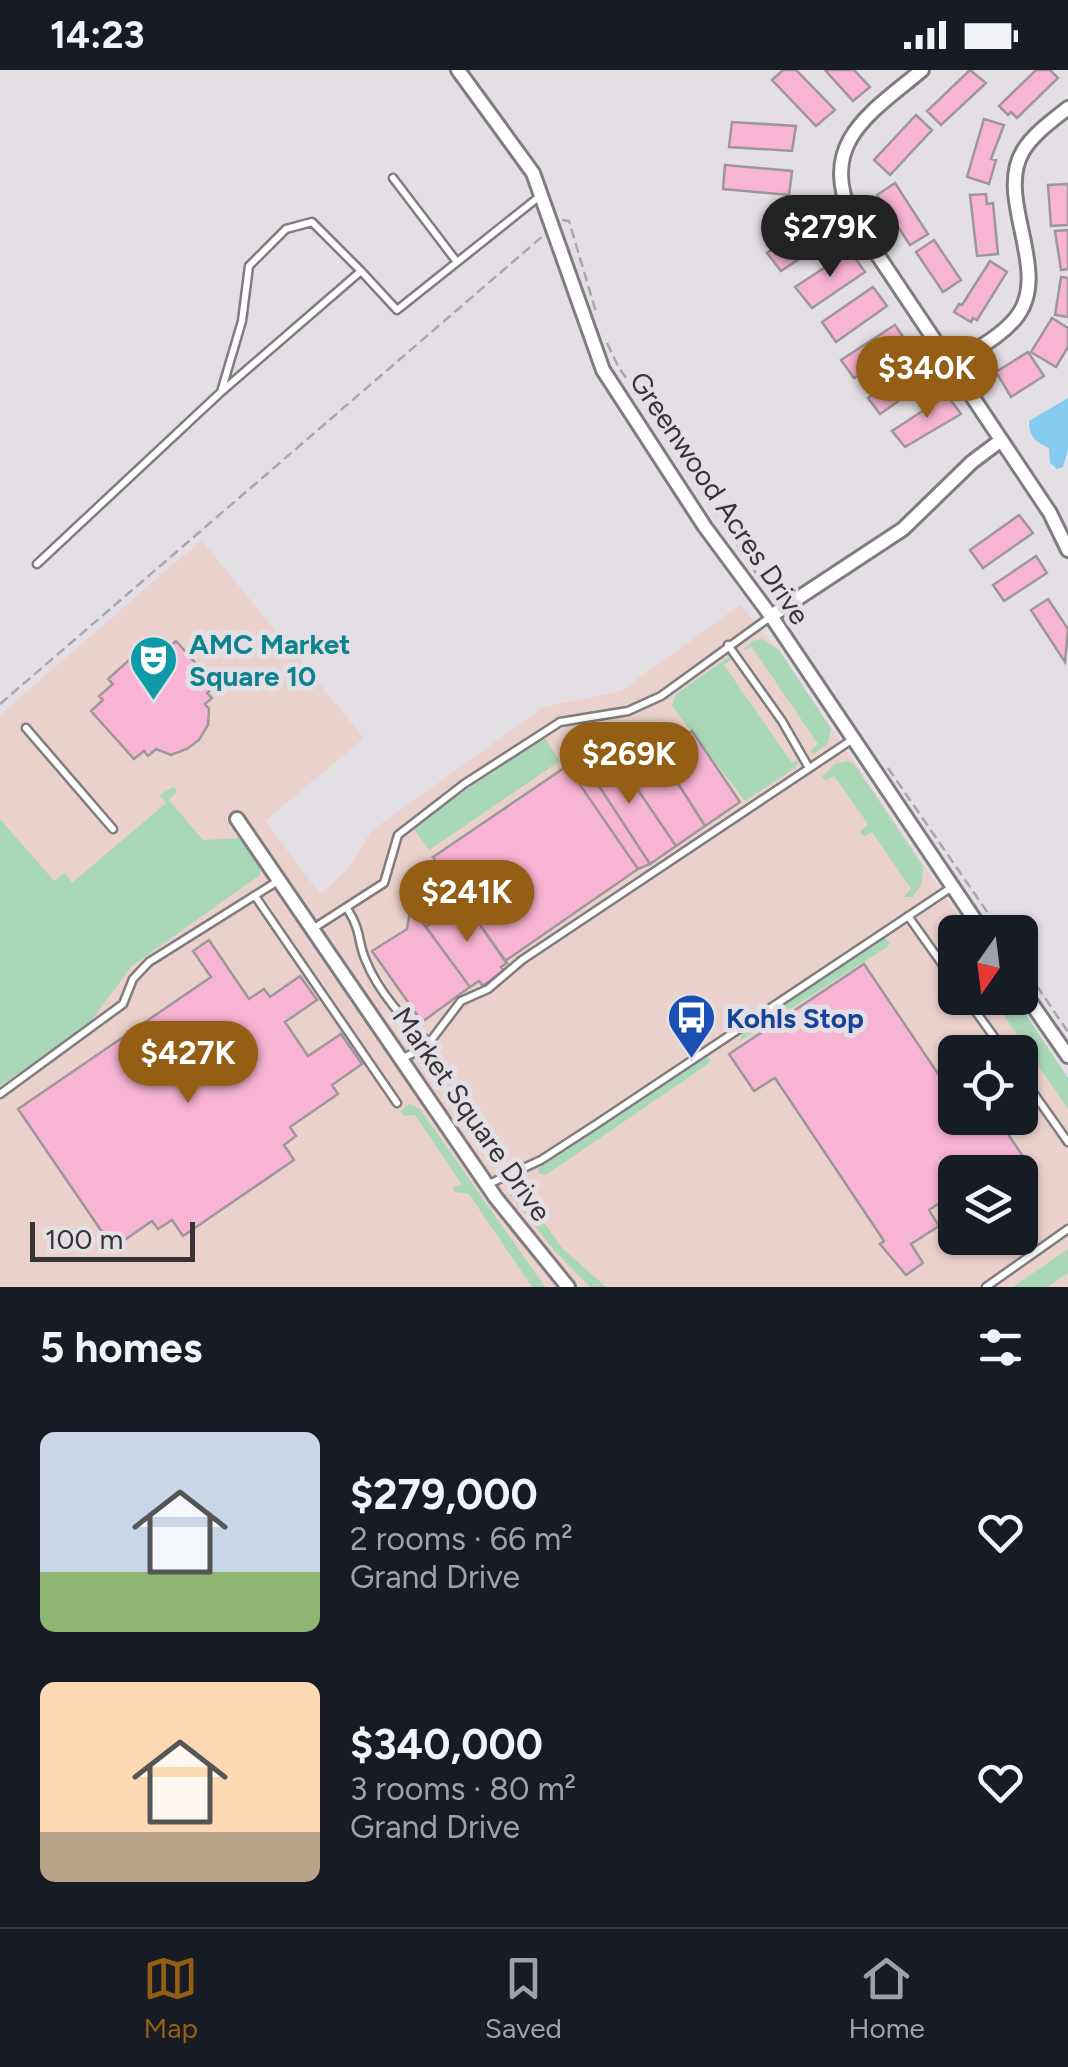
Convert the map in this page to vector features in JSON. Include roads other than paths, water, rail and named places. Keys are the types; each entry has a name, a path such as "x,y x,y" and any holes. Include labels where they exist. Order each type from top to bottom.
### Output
{"street":[{"name":"Greenwood Acres Drive","path":"458,70 532,173 602,370 705,528 770,616 971,915"},
{"path":"922,70 855,129 840,166 840,190 852,215 1067,543"},
{"path":"952,366 988,344 1018,316 1030,282 1016,179 1022,152 1068,108"},
{"path":"770,616 903,529 1000,440"},
{"name":"Market Square Drive","path":"237,819 488,1185 568,1287"},
{"path":"1038,1013 1068,1056"}],"lane":[{"path":"393,178 456,262"},
{"path":"221,392 242,321 249,266 286,229 312,222 397,310 541,196"},
{"path":"37,564 221,392 362,271"},
{"path":"312,929 348,910 384,883 398,835 464,784 560,722 628,712 661,696 770,616"},
{"path":"728,645 810,768"},
{"path":"26,728 113,828"},
{"path":"402,1058 429,1043 461,1001 488,990 522,960 853,739"},
{"path":"0,1094 124,1004 133,979 149,962 280,881"},
{"path":"488,1185 541,1160 952,887"},
{"path":"255,896 397,1103"},
{"path":"348,910 360,929 366,960 407,1024 429,1043"},
{"path":"908,916 938,958"},
{"path":"1038,1100 1068,1142"},
{"path":"986,1287 1068,1229"}],"water":[{"path":"1068,398 1068,449 1063,467 1057,469 1050,463 1049,448 1032,435 1029,421"}],"place":[{"name":"AMC Market Square 10","path":"154,702"},
{"name":"Kohls Stop","path":"691,1060"}]}
